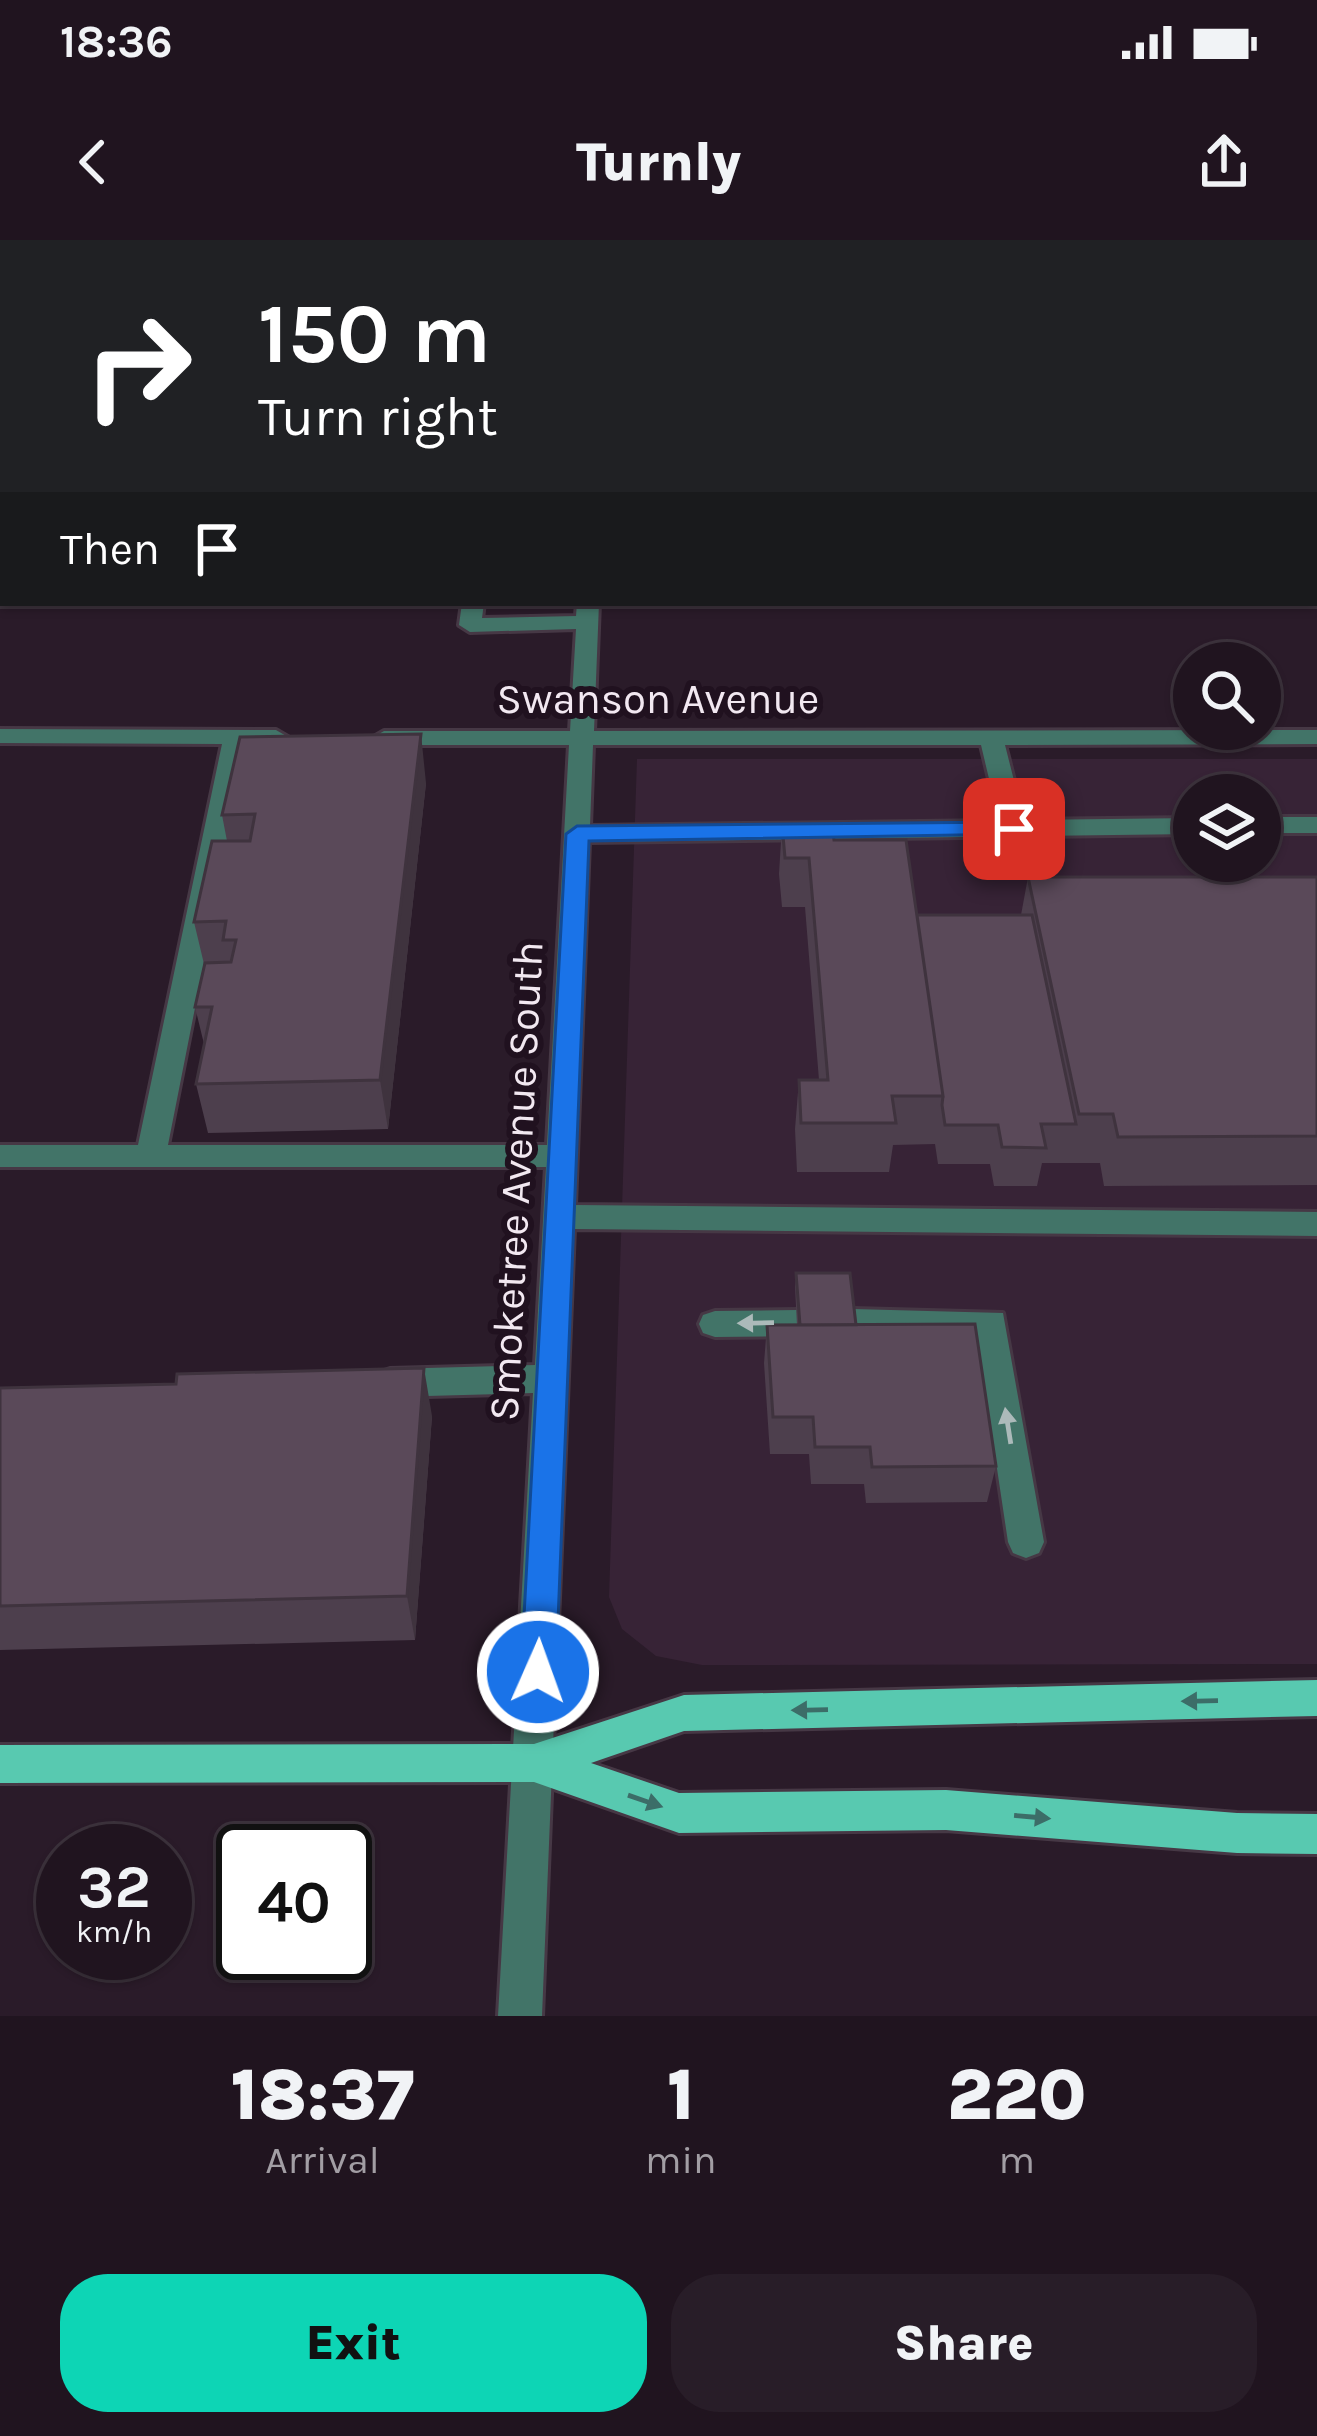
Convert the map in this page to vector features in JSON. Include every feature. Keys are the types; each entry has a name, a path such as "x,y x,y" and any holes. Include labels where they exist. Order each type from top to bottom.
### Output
{"main road":[{"path":"0,1764 534,1763 684,1713 1317,1698"},
{"path":"534,1763 679,1813 946,1810 1237,1833 1317,1834"}],"street":[{"path":"473,606 470,625 588,613"},
{"name":"Smoketree Avenue South","path":"520,2016 588,613"},
{"path":"0,736 305,737"},
{"path":"151,1155 236,737"},
{"name":"Swanson Avenue","path":"351,738 1317,737"},
{"path":"991,738 1014,829"},
{"path":"1281,825 1317,825"},
{"path":"577,834 1173,826"},
{"path":"0,1156 563,1156"},
{"path":"560,1217 1314,1233"},
{"path":"853,1322 991,1322 1026,1542"},
{"path":"715,1324 797,1323"},
{"path":"360,1383 552,1379"}],"shaded area":[{"path":"637,759 1317,759 1317,1664 702,1665 656,1656 622,1629 609,1597"}],"building":[{"path":"421,734 380,1080 196,1084 212,1007 195,1007 205,963 231,962 236,940 223,940 226,921 194,922 212,841 250,841 255,814 222,815 240,737"},
{"path":"782,825 832,825 834,840 906,840 943,1096 892,1096 896,1123 801,1123 799,1080 828,1080 809,858 785,858"},
{"path":"1028,877 1281,882 1281,877 1317,877 1317,1136 1118,1137 1113,1114 1079,1114"},
{"path":"917,915 1032,915 1076,1124 1041,1124 1046,1148 1002,1147 998,1125 945,1125"},
{"path":"796,1273 850,1273 856,1325 800,1325"},
{"path":"975,1324 996,1466 872,1467 870,1447 815,1447 813,1417 773,1417 767,1325"},
{"path":"424,1368 407,1596 0,1606 0,1388 176,1384 177,1374"}],"route":[{"path":"538,1672 577,834 1014,829"}]}
